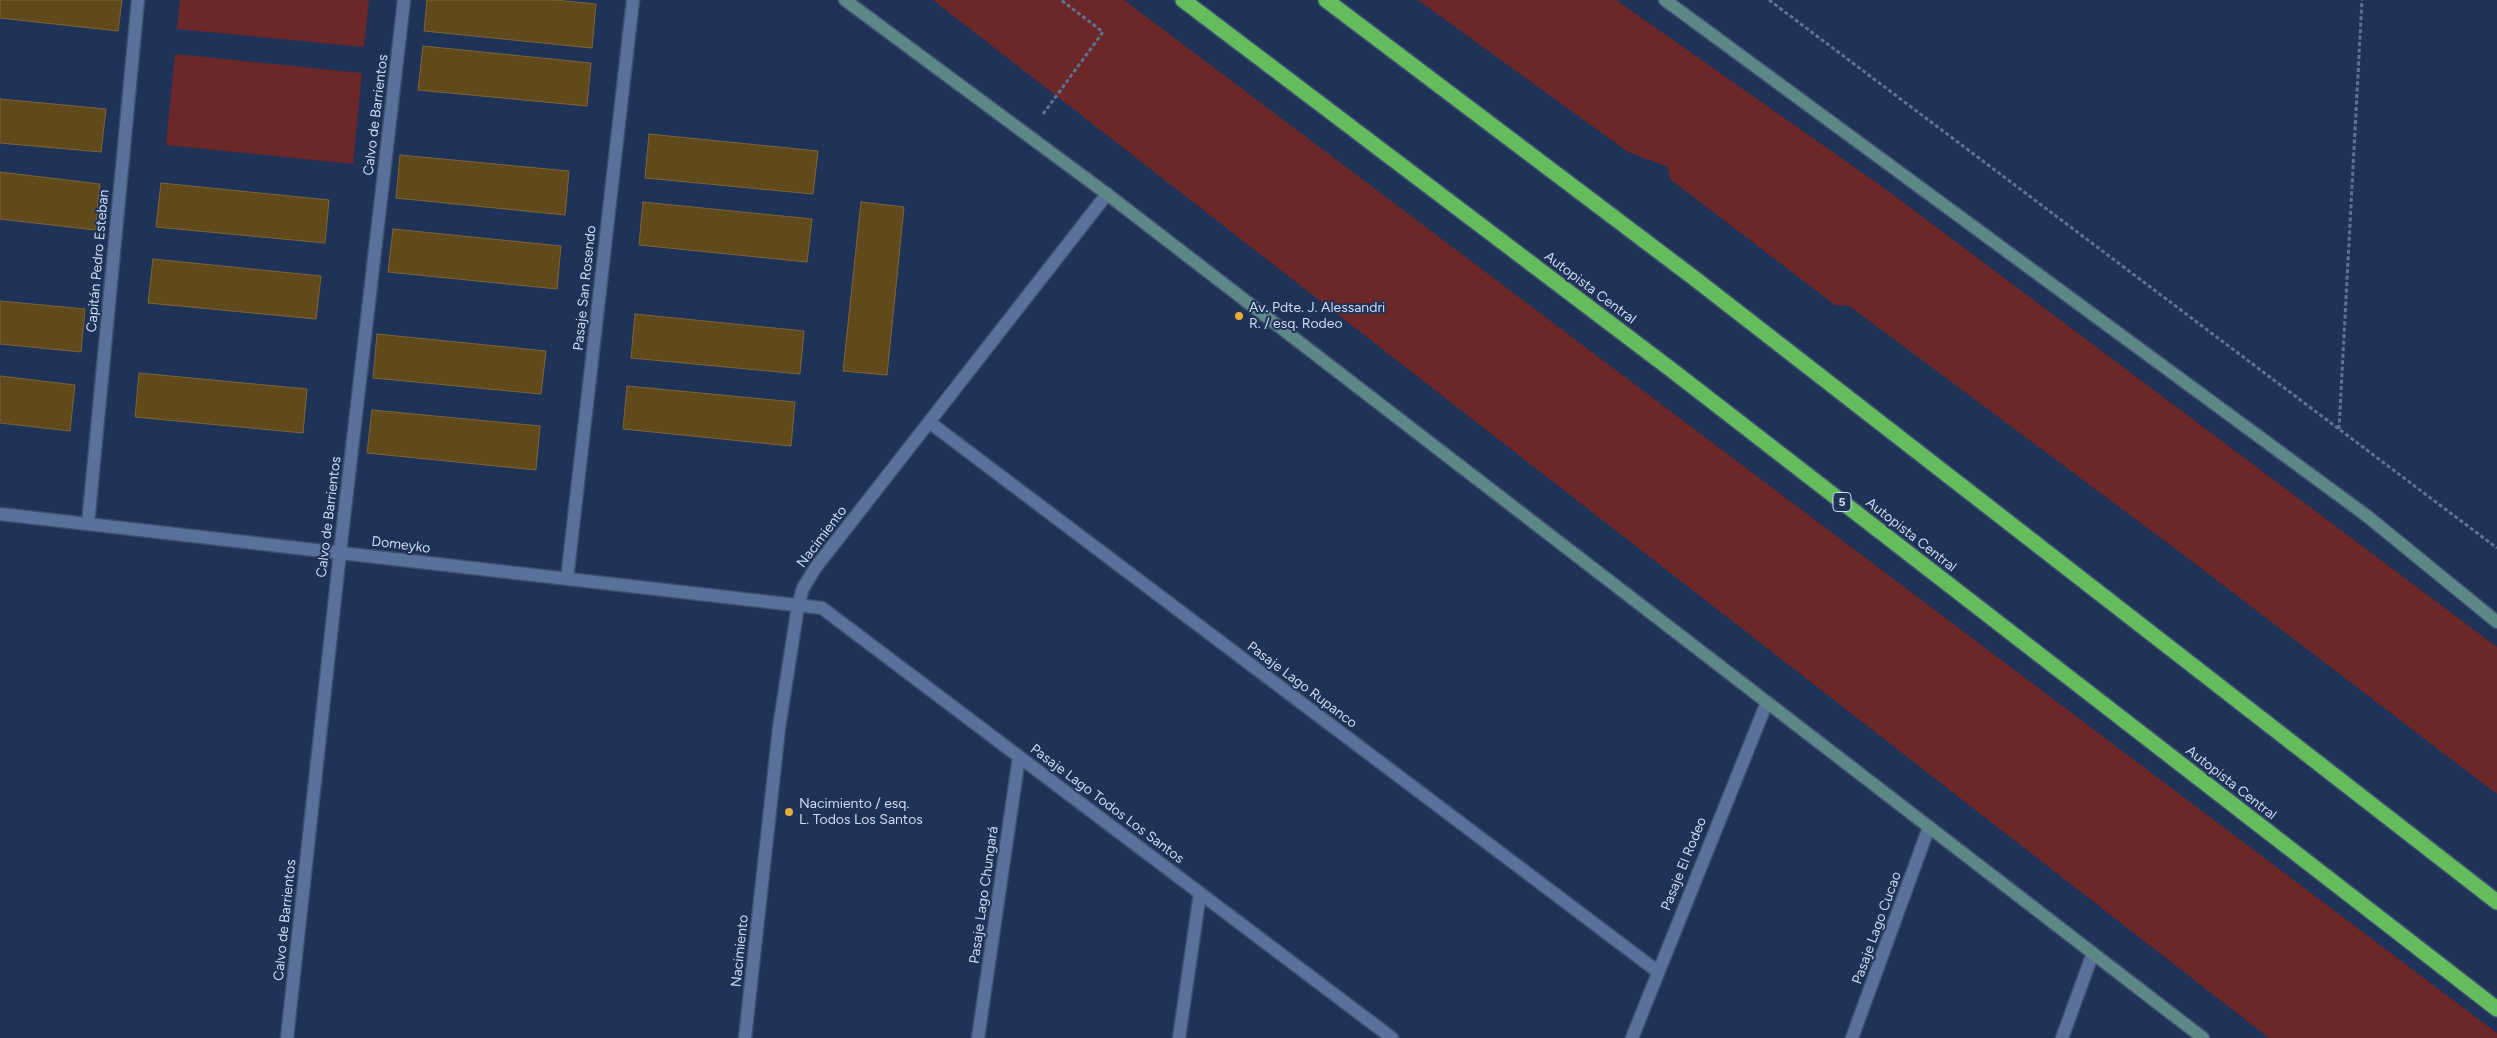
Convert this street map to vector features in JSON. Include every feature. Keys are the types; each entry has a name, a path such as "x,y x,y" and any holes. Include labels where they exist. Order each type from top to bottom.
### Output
{"highway":[{"name":"Autopista Central","path":"1182,0 1673,371 2497,1009"},
{"path":"1326,0 1694,278 2497,902"}],"main road":[{"path":"845,0 1106,194 2203,1038"},
{"path":"1665,0 2367,516 2497,622"}],"street":[{"name":"Capitán Pedro Esteban","path":"88,524 138,0"},
{"name":"Calvo de Barrientos","path":"287,1038 340,552 404,0"},
{"name":"Pasaje San Rosendo","path":"567,579 633,0"},
{"name":"Nacimiento","path":"745,1038 779,728 798,606 803,588 816,567 1106,194"},
{"name":"Pasaje Lago Rupanco","path":"929,422 1657,971"},
{"name":"Domeyko","path":"0,514 798,606"},
{"name":"Pasaje Lago Todos Los Santos","path":"798,606 822,608 1200,894 1375,1032 1392,1038"},
{"name":"Pasaje El Rodeo","path":"1632,1038 1657,971 1767,702"},
{"name":"Pasaje Lago Chungará","path":"978,1038 1020,757"},
{"name":"Pasaje Lago Cucao","path":"1852,1038 1929,828"},
{"path":"1179,1038 1200,894"},
{"path":"2062,1038 2093,953"}],"path":[{"path":"1028,135 1103,32 1061,0"},
{"path":"1769,0 2497,548"},
{"path":"2338,428 2362,0"}],"shaded area":[{"path":"180,0 369,0 364,47 177,29"},
{"path":"933,0 1124,0 2497,1033 2497,1038 2269,1038"},
{"path":"1418,0 1616,0 1884,188 2497,647 2497,794 2181,553 1867,319 1849,306 1835,305 1670,179 1668,167 1628,152"},
{"path":"175,54 362,73 353,164 166,145"}],"building":[{"path":"0,0 122,0 118,31 0,18"},
{"path":"427,0 555,0 596,4 592,48 424,31"},
{"path":"423,46 591,63 587,106 418,90"},
{"path":"0,99 106,109 101,152 0,143"},
{"path":"649,134 818,151 813,194 645,178"},
{"path":"400,155 569,171 565,215 396,198"},
{"path":"0,172 100,184 95,230 0,219"},
{"path":"161,183 329,200 325,243 156,227"},
{"path":"643,202 812,219 807,262 639,245"},
{"path":"861,202 904,207 887,375 843,371"},
{"path":"393,229 561,246 557,289 388,272"},
{"path":"153,259 321,276 316,319 148,303"},
{"path":"0,301 85,309 81,352 0,344"},
{"path":"635,314 804,331 800,374 631,358"},
{"path":"377,334 546,351 541,394 373,378"},
{"path":"139,373 307,389 303,433 135,417"},
{"path":"0,376 75,385 70,431 0,423"},
{"path":"627,386 795,402 791,446 623,429"},
{"path":"372,410 540,426 536,470 367,453"}],"place":[{"name":"Av. Pdte. J. Alessandri R. / esq. Rodeo","path":"1239,316"},
{"name":"Nacimiento / esq. L. Todos Los Santos","path":"789,812"}]}
